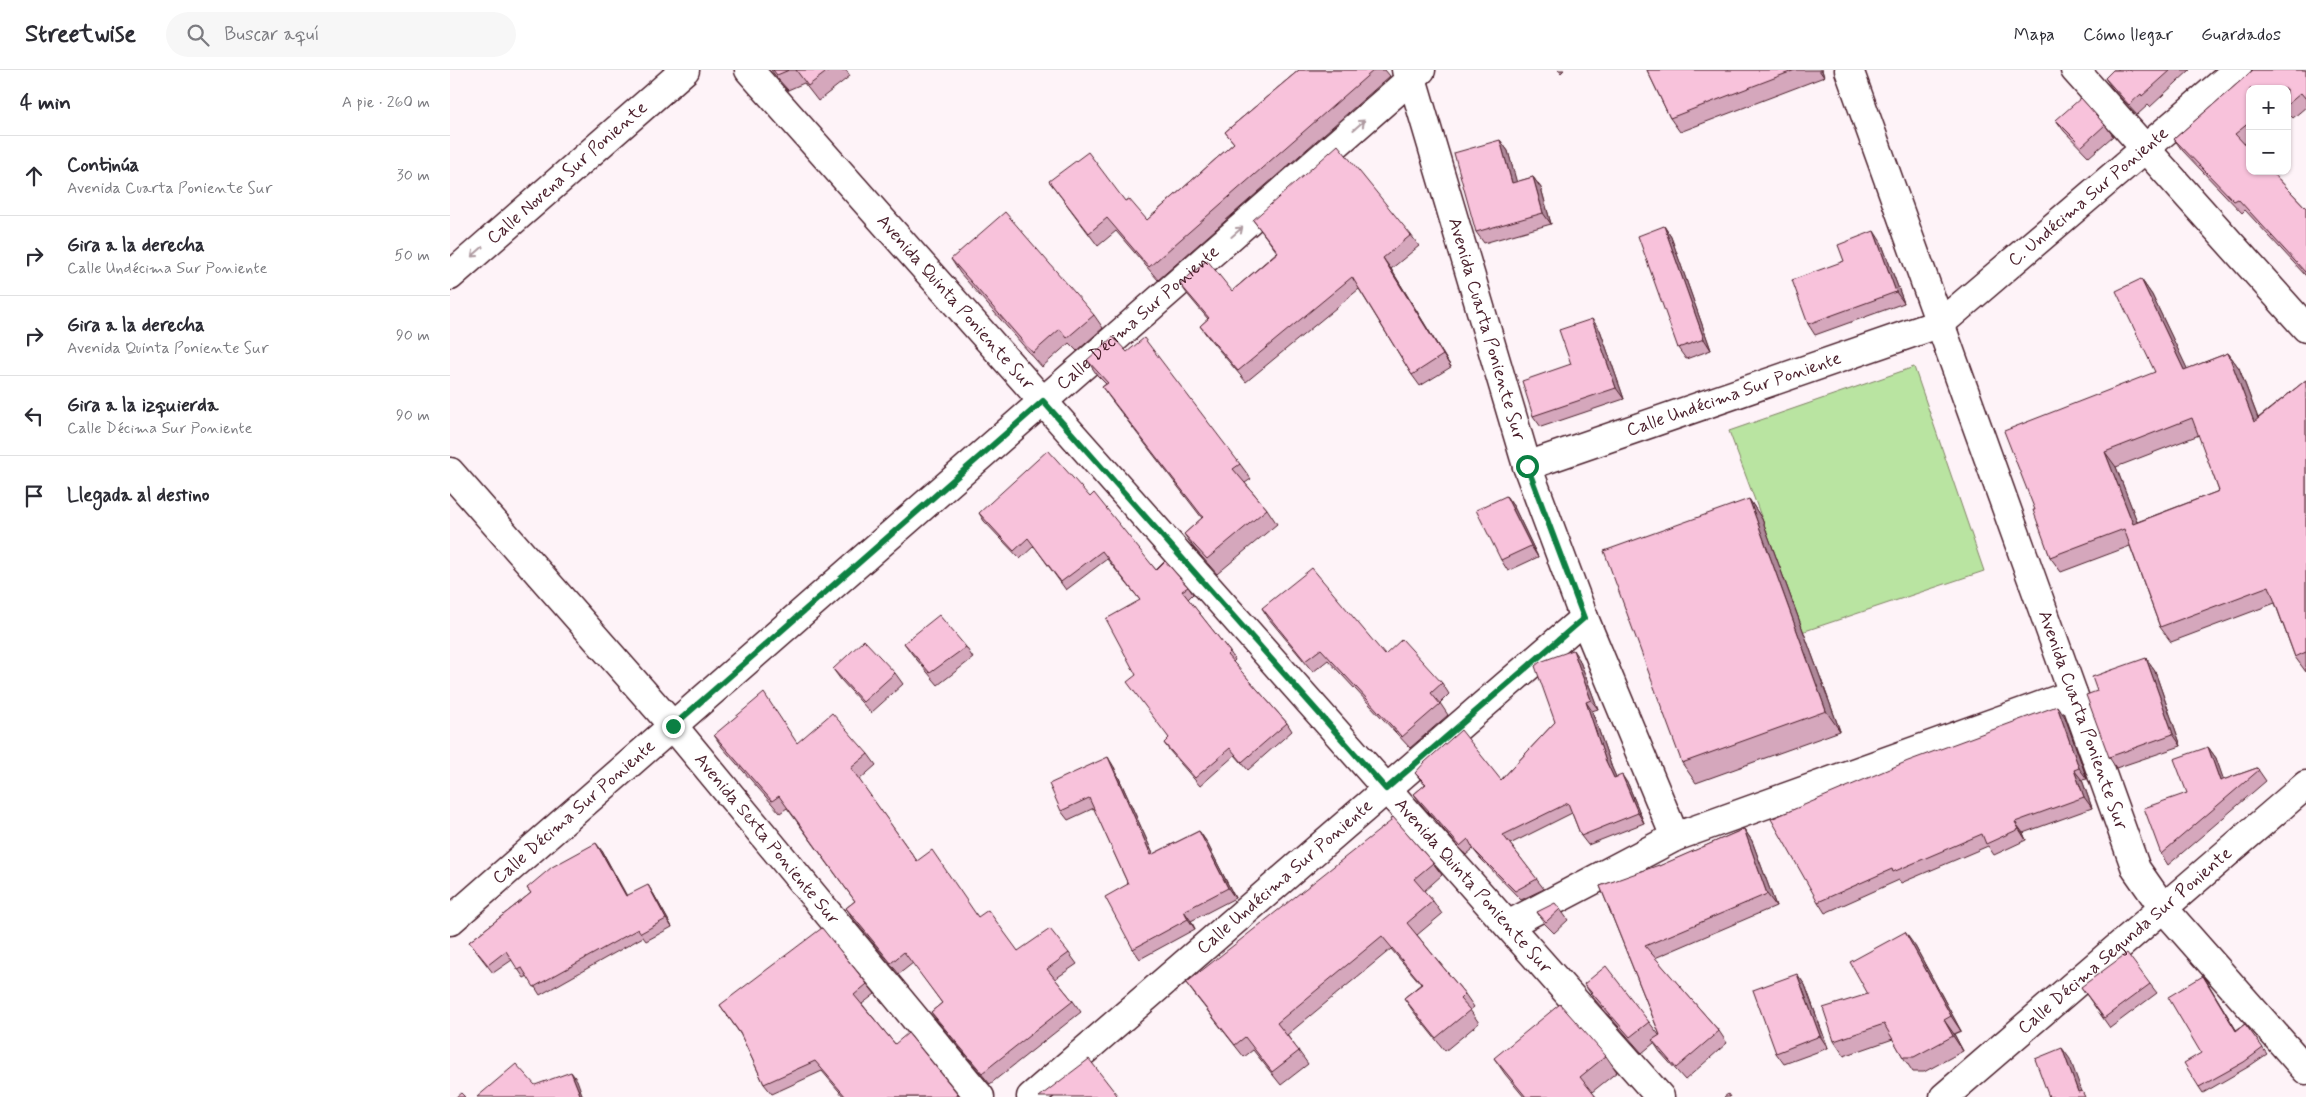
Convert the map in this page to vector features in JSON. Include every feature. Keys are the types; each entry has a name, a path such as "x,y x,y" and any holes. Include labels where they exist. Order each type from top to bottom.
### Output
{"street":[{"name":"Calle Novena Sur Poniente","path":"450,276 685,70"},
{"name":"Avenida Quinta Poniente Sur","path":"749,70 1660,1097"},
{"name":"Avenida Cuarta Poniente Sur","path":"1849,70 2136,869 2164,909 2306,1070"},
{"path":"2075,70 2306,328"},
{"name":"C. Undécima Sur Poniente","path":"1941,323 2237,70"},
{"name":"Calle Décima Sur Poniente","path":"450,921 1043,401 1413,73"},
{"name":"Avenida Cuarta Poniente Sur","path":"1413,73 1527,466 1584,618 1675,837"},
{"name":"Calle Undécima Sur Poniente","path":"1527,466 1941,323"},
{"name":"Avenida Sexta Poniente Sur","path":"450,472 673,726 980,1097"},
{"name":"Calle Undécima Sur Poniente","path":"1031,1097 1584,618"},
{"path":"1508,925 1675,837 2073,694"},
{"name":"Calle Décima Segunda Sur Poniente","path":"1944,1097 2306,785"}],"green space":[{"path":"1914,367 1984,571 1799,633 1762,519 1729,431"}],"building":[{"path":"773,70 789,70 777,75"},
{"path":"796,70 829,70 808,86"},
{"path":"1299,70 1374,70 1149,267 1107,218 1089,233 1049,181 1088,152 1125,201 1129,199 1147,220 1234,143 1225,132"},
{"path":"1647,70 1795,70 1670,118"},
{"path":"2113,70 2171,70 2129,105 2105,78"},
{"path":"2253,70 2306,70 2306,99 2301,93 2291,102 2291,85 2246,85 2246,125 2235,134 2246,146 2246,175 2275,175 2306,208 2306,273 2238,199 2234,201 2174,139"},
{"path":"2081,98 2105,125 2082,146 2056,120"},
{"path":"1500,140 1512,183 1533,177 1543,213 1476,232 1454,153"},
{"path":"1338,145 1411,235 1383,258 1443,355 1412,375 1352,277 1238,371 1200,326 1209,318 1180,284 1207,260 1232,291 1278,252 1253,220"},
{"path":"1005,212 1094,315 1067,338 1060,329 1033,353 951,259"},
{"path":"1664,226 1704,339 1678,348 1638,236"},
{"path":"1874,231 1896,292 1808,324 1792,280 1844,261 1838,245"},
{"path":"2141,279 2184,370 2228,353 2254,422 2306,380 2306,652 2295,657 2269,586 2160,627 2124,529 2050,557 2033,510 2035,510 2004,431 2155,372 2116,291","holes":["2192,418 2219,491 2133,524 2105,452"]},
{"path":"1592,319 1616,388 1533,416 1522,381 1571,364 1559,330"},
{"path":"1113,337 1127,352 1144,338 1240,464 1233,469 1267,509 1207,559 1184,534 1203,517 1102,387 1108,383 1087,360"},
{"path":"1048,450 1090,497 1094,493 1156,570 1165,561 1188,587 1182,591 1230,652 1227,655 1287,723 1242,762 1230,748 1195,778 1164,743 1169,738 1127,682 1136,675 1106,619 1140,600 1102,551 1061,582 1028,538 1014,551 979,513"},
{"path":"1506,496 1531,546 1501,560 1476,510"},
{"path":"1749,499 1826,711 1682,763 1604,551"},
{"path":"1312,568 1385,655 1402,639 1442,683 1431,693 1440,704 1402,737 1321,649 1305,661 1262,608"},
{"path":"939,615 966,647 930,673 904,643"},
{"path":"864,640 895,673 863,702 833,669"},
{"path":"1573,650 1591,700 1586,702 1605,759 1614,778 1622,775 1638,813 1581,836 1568,803 1503,835 1537,879 1515,891 1474,850 1468,839 1460,846 1414,794 1426,784 1415,773 1461,730 1501,780 1555,722 1535,666 1540,662"},
{"path":"2146,658 2173,734 2109,757 2086,695 2097,691 2092,677"},
{"path":"764,693 797,743 832,713 868,754 851,768 917,861 932,850 978,917 988,910 1018,951 1050,929 1069,953 1047,969 1073,1001 982,1073 931,1012 942,1003 904,952 891,963 846,908 855,901 779,796 772,801 714,735"},
{"path":"2057,706 2079,768 2074,770 2084,797 2015,822 2019,829 1986,844 1982,834 1893,872 1892,869 1818,902 1771,819 1908,761"},
{"path":"2208,747 2220,781 2257,768 2259,770 2161,854 2144,808 2187,793 2174,759"},
{"path":"1108,757 1151,855 1199,831 1228,888 1184,911 1188,919 1133,949 1105,897 1128,884 1089,798 1061,811 1049,784"},
{"path":"1393,817 1433,863 1414,879 1433,901 1407,923 1465,994 1460,999 1470,1010 1436,1038 1404,998 1422,984 1382,936 1277,1023 1299,1051 1272,1072 1245,1037 1235,1045 1186,983 1391,821 1390,819"},
{"path":"1744,829 1767,894 1645,946 1719,1031 1676,1068 1652,1040 1660,1035 1600,886 1659,866"},
{"path":"596,843 626,896 648,885 666,919 641,933 638,929 534,987 522,968 518,970 506,951 488,965 469,942 531,893 527,888 552,867"},
{"path":"1555,903 1560,909 1546,922 1537,912"},
{"path":"822,928 867,984 854,995 895,1044 908,1033 958,1094 954,1097 846,1097 815,1061 764,1084 740,1033 720,1005"},
{"path":"1905,932 1951,1016 1944,1020 1953,1036 1914,1057 1903,1057 1884,1024 1834,1041 1823,1008 1868,994 1850,962"},
{"path":"2127,953 2150,984 2104,1018 2081,987"},
{"path":"1606,966 1649,1022 1630,1037 1584,984"},
{"path":"1797,974 1820,1036 1776,1053 1753,990"},
{"path":"2203,976 2236,1031 2245,1024 2263,1048 2244,1062 2199,1087 2184,1063 2201,1053 2168,997"},
{"path":"1560,1004 1606,1056 1580,1077 1596,1097 1526,1097 1494,1058"},
{"path":"2062,1048 2078,1092 2082,1091 2085,1097 2049,1097 2035,1059"},
{"path":"1089,1059 1117,1095 1115,1097 1039,1097"},
{"path":"516,1064 535,1085 571,1072 581,1097 477,1097"},
{"path":"461,1093 465,1097 456,1097"}],"route":[{"path":"673,726 1043,401 1386,789 1584,618 1527,466"}]}
